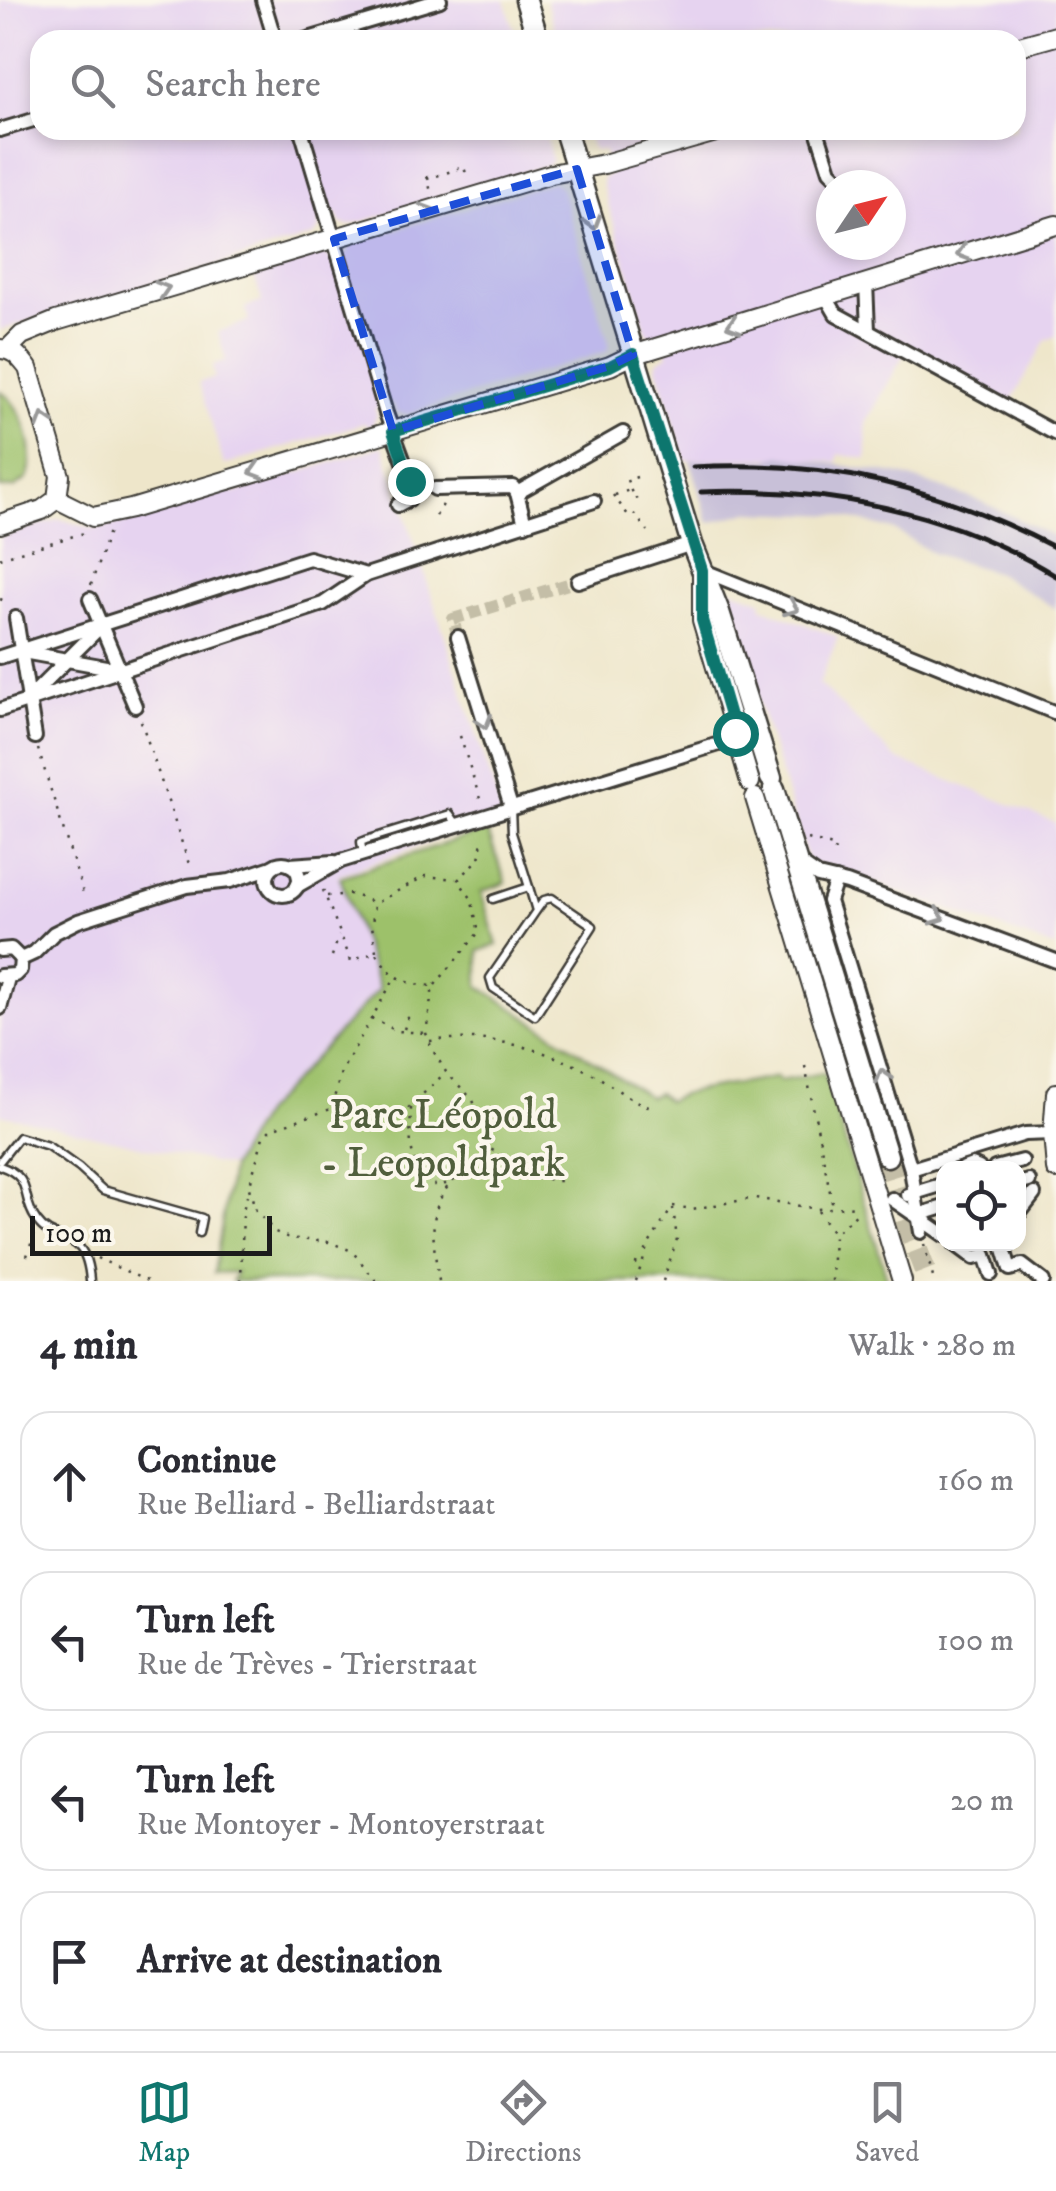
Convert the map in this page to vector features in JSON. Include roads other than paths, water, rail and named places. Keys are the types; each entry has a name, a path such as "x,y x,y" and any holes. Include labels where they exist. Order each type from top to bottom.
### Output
{"main road":[{"path":"526,0 535,30"},
{"path":"568,140 702,570 762,787 796,861 888,1156"}],"street":[{"path":"263,0 272,30"},
{"path":"339,30 440,0"},
{"path":"1026,44 1056,36"},
{"path":"0,130 30,121"},
{"path":"304,140 412,493 398,505"},
{"path":"0,524 42,510 57,499 60,476 28,368 20,357 4,349 22,334 552,174 685,140"},
{"path":"820,140 830,170"},
{"path":"57,499 106,522 610,366 633,354 1056,225"},
{"path":"866,282 868,331"},
{"path":"826,295 836,314 1056,434"},
{"path":"516,493 623,433"},
{"path":"435,488 513,488 525,524"},
{"path":"0,710 323,604 366,575 605,498"},
{"path":"578,581 692,544"},
{"path":"0,657 308,558 366,575"},
{"path":"702,570 1056,713"},
{"path":"91,592 135,706"},
{"path":"16,618 34,736"},
{"path":"29,699 102,626"},
{"path":"458,637 510,807"},
{"path":"21,651 120,670"},
{"path":"230,881 286,895 342,862 747,735"},
{"path":"762,787 902,1281"},
{"path":"796,861 818,876 1056,961"},
{"path":"21,958 34,953 54,933 78,920 187,886 230,881 272,867 342,862"},
{"path":"290,865 298,877 297,886"},
{"path":"270,889 266,877 272,867"},
{"path":"836,880 829,901 911,1169 921,1232"},
{"path":"0,950 11,948 21,958 20,970 4,977 0,1008"},
{"path":"1056,1093 1052,1133 1056,1169"},
{"path":"911,1169 1025,1134 1052,1133"},
{"path":"936,1186 888,1200 936,1229"},
{"path":"918,1215 936,1209"},
{"path":"964,1251 974,1258 992,1251"},
{"path":"1005,1251 1010,1269"},
{"path":"985,1254 992,1278 1022,1265 1043,1281"}],"lane":[{"path":"510,807 512,833 536,911"},
{"path":"493,899 529,887"},
{"path":"552,898 593,926 536,1016 493,988 490,978 536,911 544,900 552,898"},
{"path":"90,1281 82,1251 67,1238 40,1225 30,1211 24,1181 0,1163 18,1137 48,1146 103,1190 202,1218 199,1234"}],"tunnel":[{"path":"458,637 453,619 578,581"},
{"path":"887,1156 929,1281"}],"railway":[{"path":"693,467 790,468 880,482 968,508 1056,548"},
{"path":"701,492 793,494 885,507 973,534 1056,576"}],"park label":[{"name":"Parc Léopold - Leopoldpark","path":"443,1137"}]}
